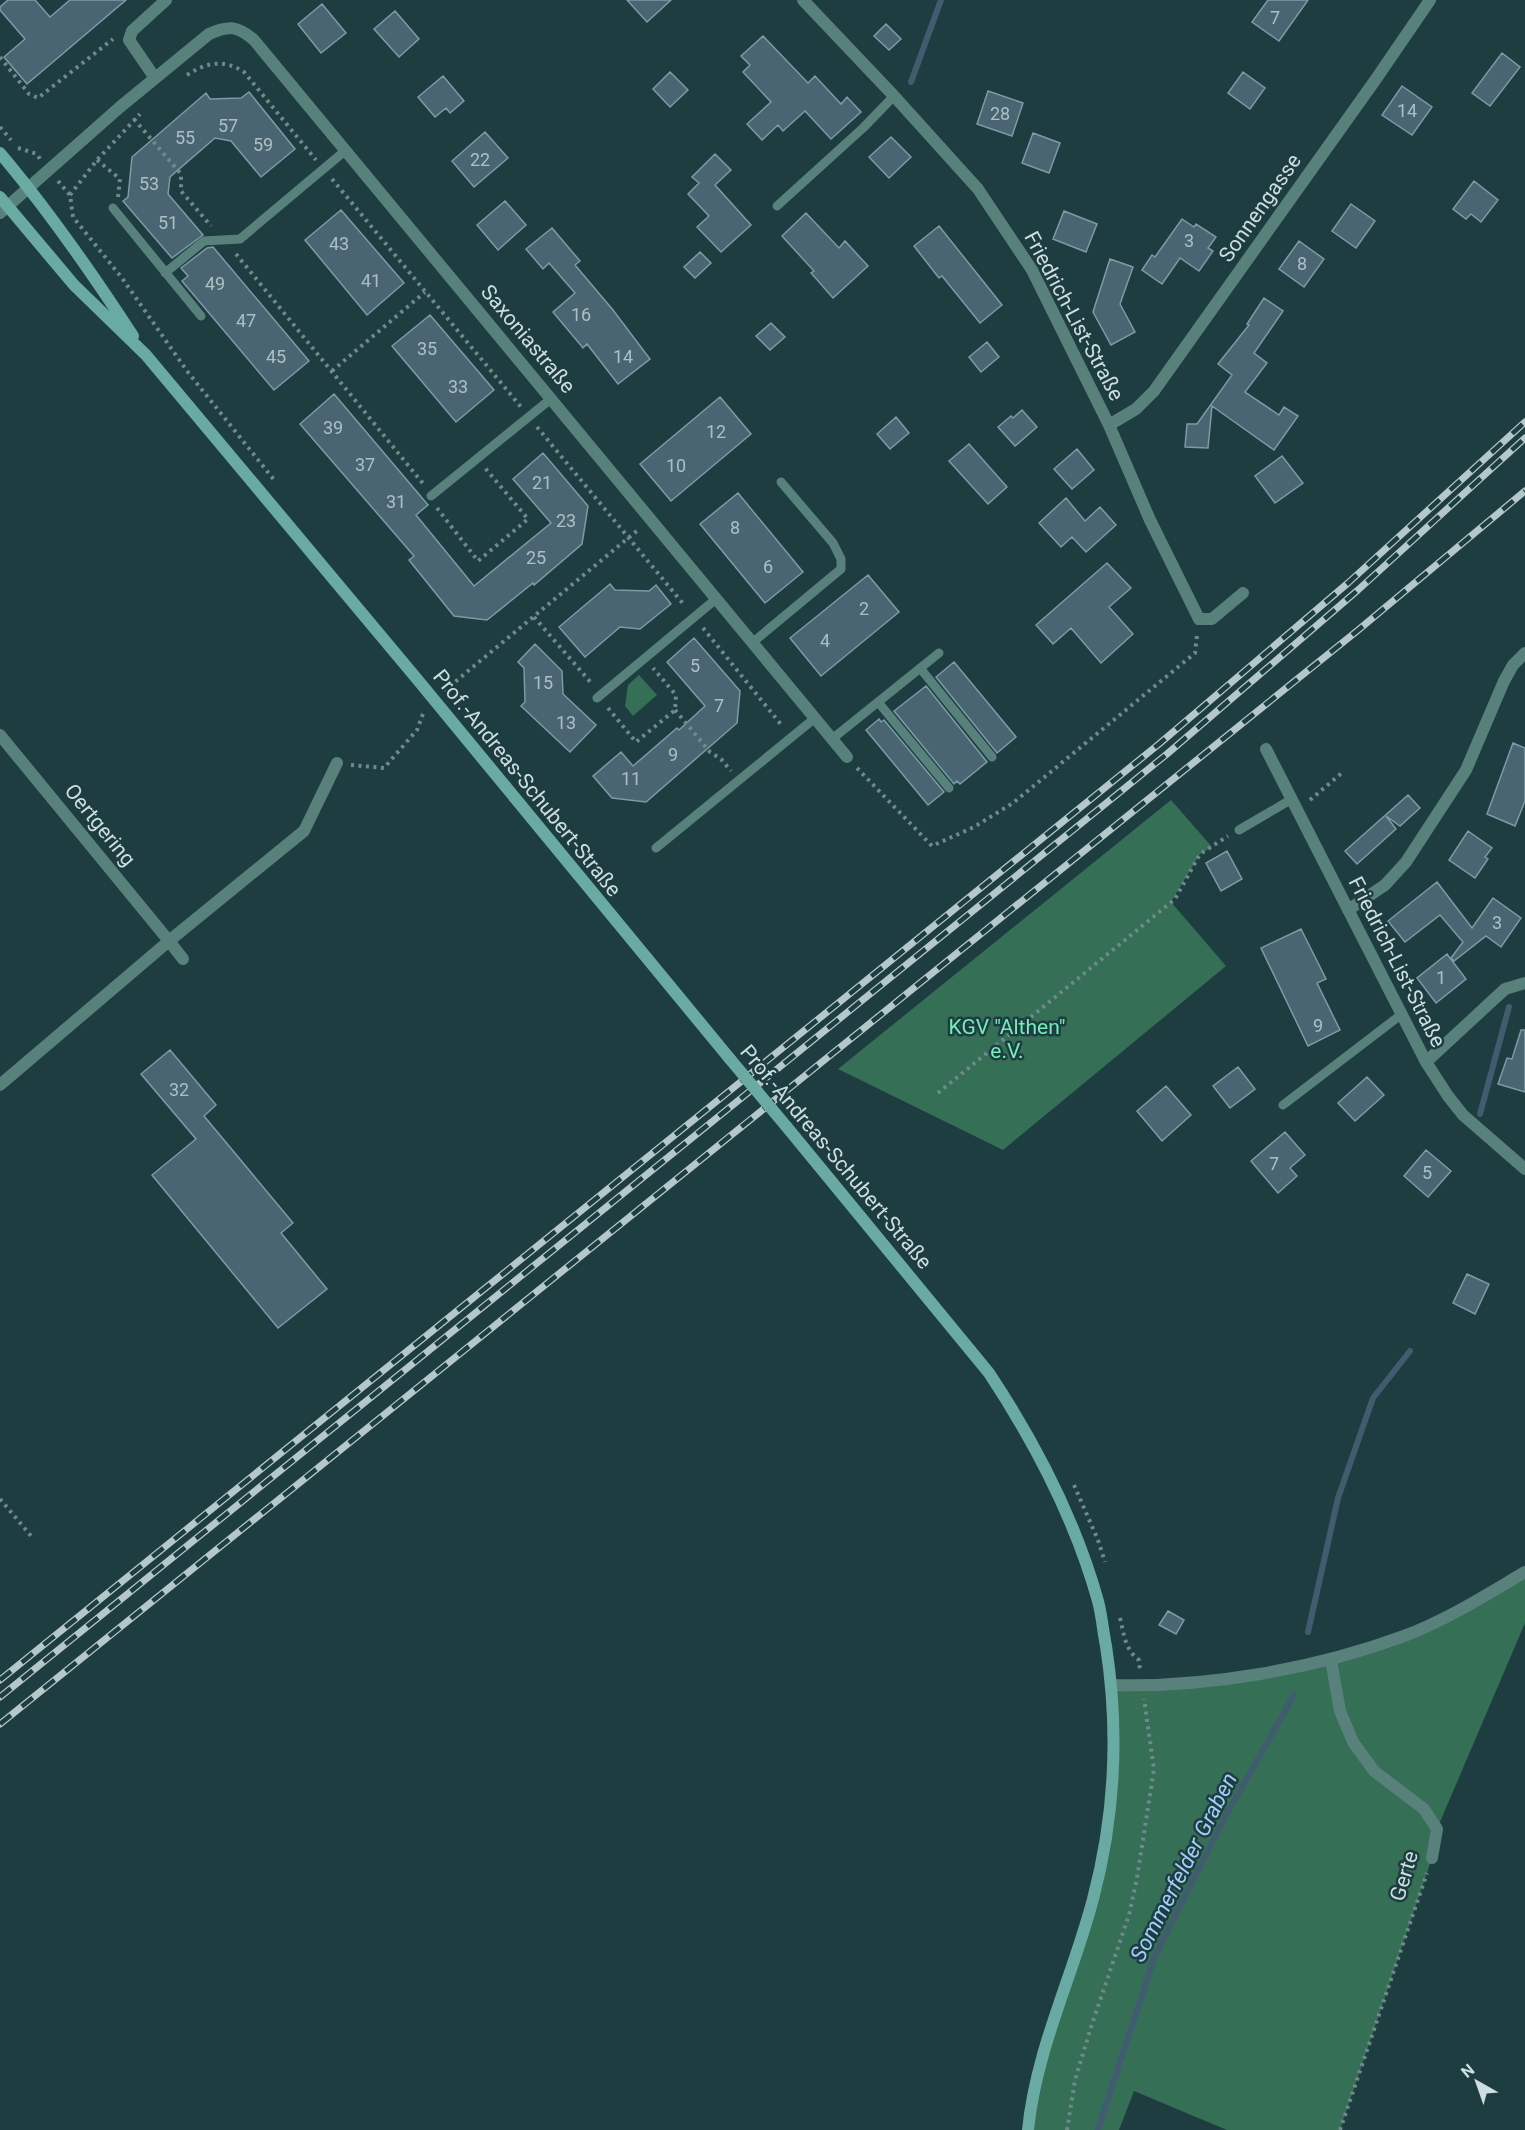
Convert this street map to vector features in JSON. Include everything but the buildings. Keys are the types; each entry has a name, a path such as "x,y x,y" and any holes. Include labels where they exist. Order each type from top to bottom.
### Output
{"main road":[{"name":"Prof.-Andreas-Schubert-Straße","path":"0,153 92,273 146,355"},
{"name":"Prof.-Andreas-Schubert-Straße","path":"2,206 74,285 146,355 786,1126 989,1373 1017,1414 1049,1474 1073,1526 1099,1604 1112,1685 1114,1759 1107,1830 1094,1898 1044,2048 1028,2130"}],"street":[{"path":"155,78 129,40 132,31 166,0"},
{"name":"Friedrich-List-Straße","path":"802,0 894,96 978,189 1032,270 1109,425 1150,520 1199,619"},
{"name":"Sonnengasse","path":"1109,425 1136,409 1154,391 1430,0"},
{"name":"Saxoniastraße","path":"2,206 29,188 120,107 209,34 220,29 242,30 254,40 346,150 847,757"},
{"path":"1199,619 1212,619 1243,593"},
{"path":"1348,910 1385,885 1412,854 1466,770 1504,681 1525,653"},
{"name":"Oertgering","path":"0,735 183,959"},
{"name":"Friedrich-List-Straße","path":"1266,749 1426,1062 1463,1115 1525,1169"},
{"path":"0,1085 169,941 304,831 337,763"},
{"path":"1426,1062 1505,989 1525,983"},
{"path":"1112,1685 1142,1686 1263,1674 1330,1660 1414,1631 1462,1610 1525,1572"},
{"name":"Gerte","path":"1330,1660 1340,1711 1353,1742 1374,1771 1424,1809 1437,1829 1432,1858"}],"lane":[{"path":"777,206 894,96"},
{"path":"165,273 204,241 240,239 346,150"},
{"path":"113,208 201,316"},
{"path":"431,496 552,398"},
{"path":"752,643 841,568 841,559 833,543 781,482"},
{"path":"599,696 716,599"},
{"path":"832,739 939,653"},
{"path":"920,668 992,757"},
{"path":"878,702 949,788"},
{"path":"656,848 815,718"},
{"path":"1239,830 1295,804"},
{"path":"1283,1105 1402,1014"}],"path":[{"path":"0,57 29,94 38,98 113,39 129,40"},
{"path":"182,80 207,64 220,62 233,65 244,72 792,738"},
{"path":"120,107 134,119 181,174 181,191 421,480 438,512 478,561 528,519 477,459"},
{"path":"70,195 97,160 146,108"},
{"path":"0,127 17,147 37,154 49,171"},
{"path":"97,160 120,179 118,202 113,208"},
{"path":"332,371 425,292"},
{"path":"337,763 384,768 417,730 423,711 652,519"},
{"path":"534,617 636,742 675,710"},
{"path":"847,757 932,846 974,827 1013,803 1195,653 1199,619"},
{"path":"645,658 676,695 675,710 710,752 721,759 739,780"},
{"path":"1295,804 1343,772"},
{"path":"938,1094 1175,899 1200,854 1212,847"},
{"path":"0,1499 32,1536"},
{"path":"1067,2130 1075,2080 1129,1915 1137,1878 1154,1769 1147,1721"},
{"name":"Gerte","path":"1340,2130 1432,1858"}],"green space":[{"path":"639,675 657,695 633,716 625,706 628,685"},
{"name":"KGV \"Althen\" e.V.","path":"1171,800 1212,847 1200,854 1171,902 1226,966 1003,1150 838,1069"},
{"path":"1525,1572 1525,1623 1437,1829 1432,1858 1340,2130 1227,2130 1134,2091 1119,2130 1028,2130 1107,1830 1112,1685 1263,1673 1405,1636"}],"waterway":[{"path":"911,82 941,0"},
{"name":"Sommerfelder Graben","path":"1480,1114 1509,1007"},
{"name":"Sommerfelder Graben","path":"1308,1632 1338,1498 1373,1398 1410,1351"},
{"name":"Sommerfelder Graben","path":"1098,2130 1154,1958 1225,1817 1294,1695"}],"railway":[{"path":"0,1680 1159,744 1348,583 1525,422"},
{"path":"0,1697 1167,754 1358,590 1525,438"},
{"path":"0,1724 1357,631 1525,491"}]}
